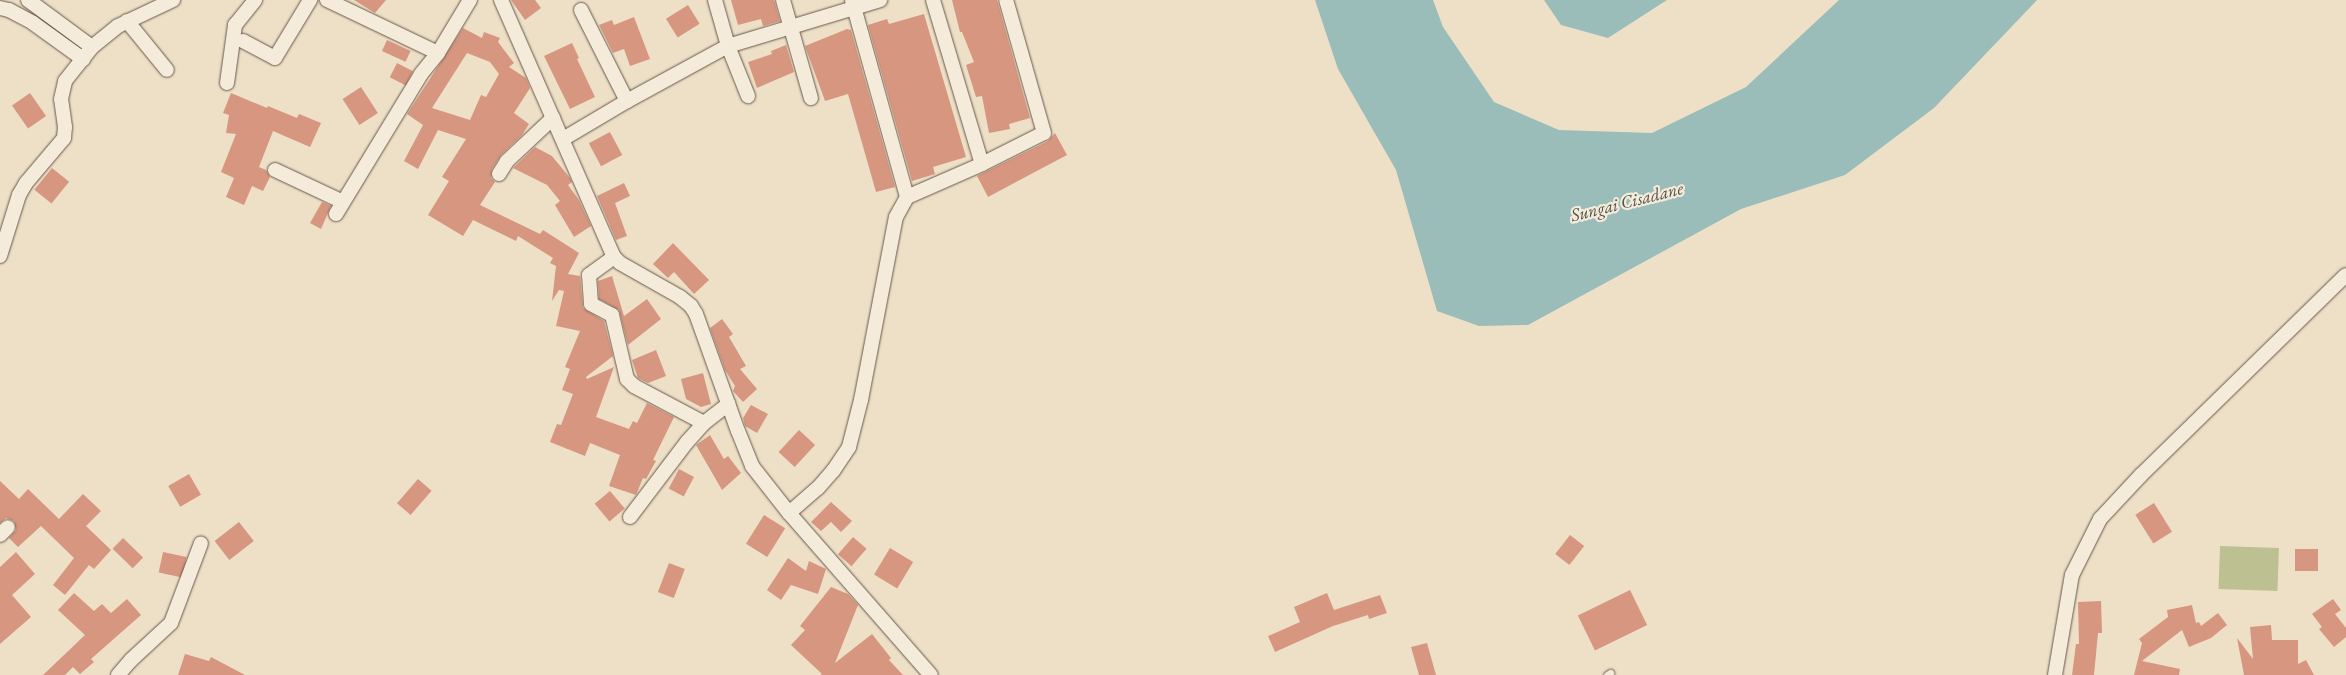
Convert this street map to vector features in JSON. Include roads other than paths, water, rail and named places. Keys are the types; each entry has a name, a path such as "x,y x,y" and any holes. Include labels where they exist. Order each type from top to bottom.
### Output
{"street":[{"path":"28,0 92,47"},
{"path":"0,256 23,189 64,138 62,90 65,81 92,47 127,22 173,0"},
{"path":"227,83 235,26 255,0"},
{"path":"243,41 275,58 310,0"},
{"path":"327,0 438,53"},
{"path":"275,170 339,208 421,74 438,53 470,0"},
{"path":"501,0 614,257 680,297 691,306 696,314 752,466 789,513 931,675"},
{"path":"715,0 728,46 748,96"},
{"path":"784,0 811,98"},
{"path":"563,139 627,101 728,46 791,27 853,4 880,0"},
{"path":"933,0 982,164"},
{"path":"789,513 818,488 833,471 849,447 861,400 896,217 907,197 982,164 1044,133 1006,0"},
{"path":"853,4 907,197"},
{"path":"0,8 9,10 33,24 83,59"},
{"path":"581,10 627,101"},
{"path":"127,22 167,70"},
{"path":"499,174 507,161 553,118"},
{"path":"614,257 589,275 591,304 612,315 627,379 634,386 704,423"},
{"path":"2056,675 2072,575 2100,519 2141,474 2346,275"},
{"path":"630,517 671,461 704,423 728,404"},
{"path":"118,675 131,660 171,623 201,543"}],"water":[{"name":"Sungai Cisadane","path":"1315,0 1433,0 1443,27 1494,102 1559,130 1652,133 1746,87 1839,0 2037,0 1934,108 1845,175 1741,209 1528,325 1479,326 1437,311 1396,170 1338,69"},
{"path":"1544,0 1667,0 1608,38 1561,25"}]}
